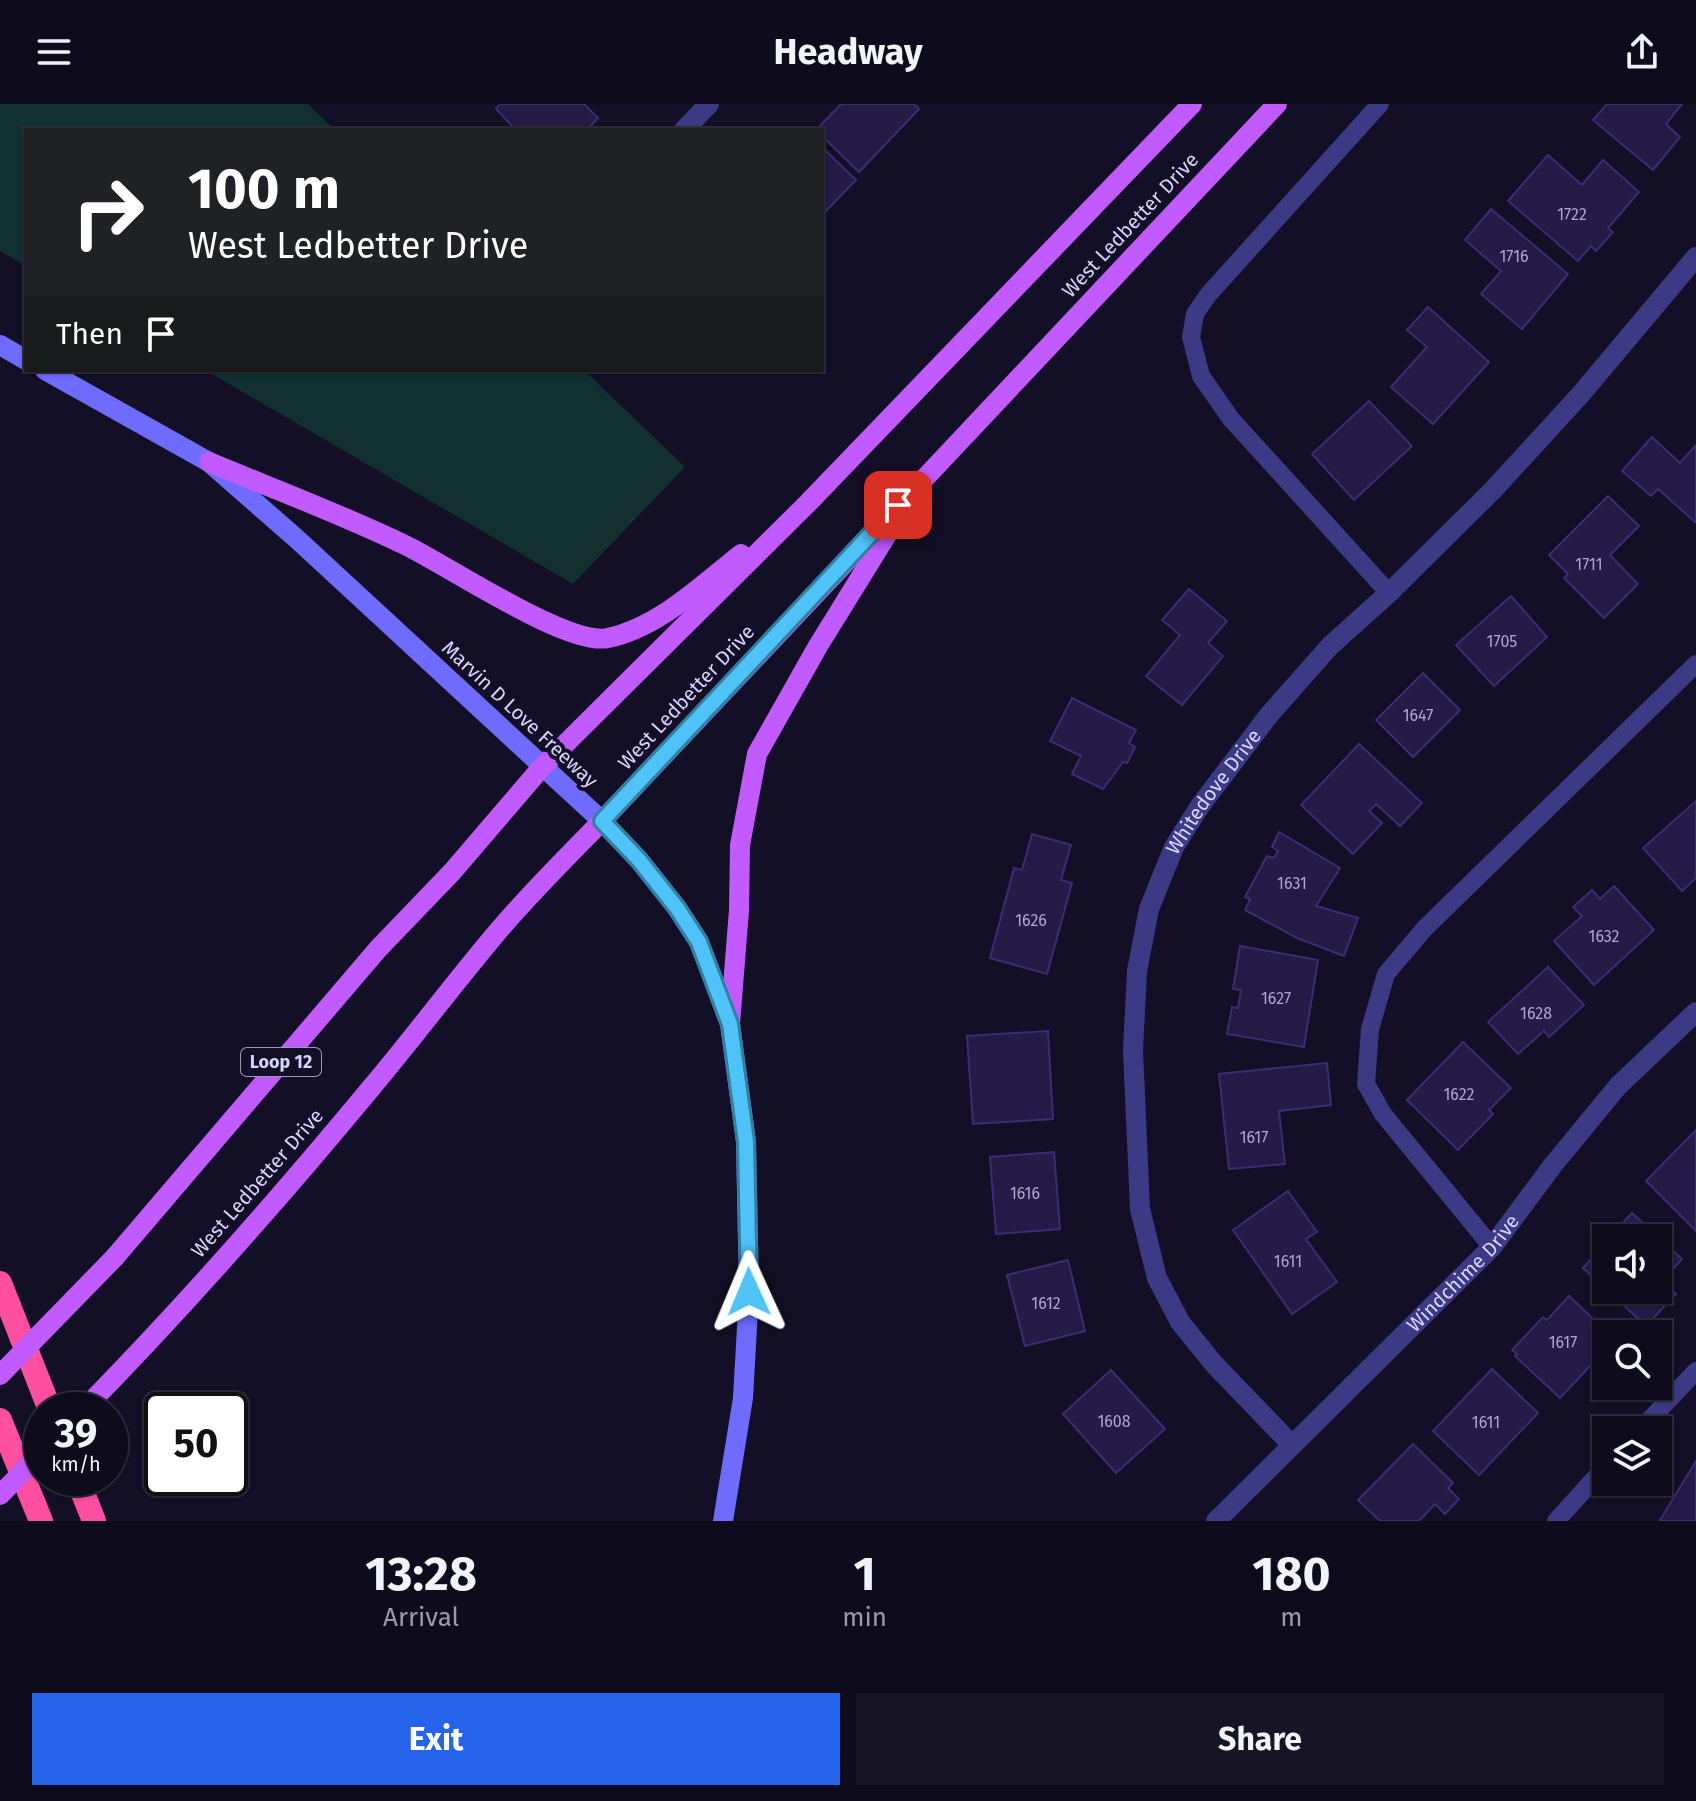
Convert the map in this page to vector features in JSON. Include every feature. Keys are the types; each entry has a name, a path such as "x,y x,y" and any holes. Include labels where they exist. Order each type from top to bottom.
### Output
{"highway":[{"path":"0,1283 43,1392"},
{"path":"0,1420 41,1521"},
{"path":"84,1496 94,1521"}],"main road":[{"name":"West Ledbetter Drive","path":"0,1375 115,1257 378,949 452,872 542,767 808,503 1192,104"},
{"name":"West Ledbetter Drive","path":"101,1392 146,1346 371,1088 537,887 1277,104"},
{"path":"0,345 24,359"},
{"name":"Marvin D Love Freeway","path":"49,372 209,462 298,540 602,821 639,860 699,942 730,1024 746,1142 749,1292 743,1398 723,1521"},
{"path":"209,462 406,546 486,591 573,634 606,639 644,625 679,602 808,503"},
{"path":"730,1024 739,910 740,845 757,754 818,646 919,482"},
{"path":"0,1495 24,1470"}],"street":[{"path":"686,128 709,104"},
{"name":"Whitedove Drive","path":"1291,1444 1214,1364 1180,1322 1157,1278 1140,1209 1133,1050 1137,971 1149,909 1174,847 1200,806 1269,715 1330,646 1389,593 1493,490 1581,394 1696,257"},
{"name":"Windchime Drive","path":"1216,1521 1492,1247 1553,1165 1618,1086 1696,1012"}],"lane":[{"path":"1380,104 1208,295 1195,314 1191,337 1201,376 1231,419 1389,593"},
{"path":"1492,1247 1383,1114 1366,1084 1370,1029 1386,974 1425,928 1696,664"},
{"path":"1653,1416 1696,1371"},
{"path":"1556,1521 1592,1481"}],"green space":[{"path":"0,104 308,104 333,128 24,128 24,265 0,251"},
{"path":"208,372 586,372 685,467 573,584"}],"building":[{"path":"500,104 584,104 598,118 589,128 514,128 496,109"},
{"path":"841,104 914,104 919,109 859,172 824,138 824,128 818,128"},
{"path":"1607,104 1682,104 1666,124 1680,137 1653,170 1593,120"},
{"path":"824,149 856,180 824,213"},
{"path":"1548,155 1582,185 1603,160 1639,192 1608,228 1613,232 1596,251 1591,246 1578,261 1508,201"},
{"path":"1491,209 1568,274 1522,329 1481,294 1501,271 1465,240"},
{"path":"1428,307 1489,362 1433,424 1391,387 1427,347 1407,330"},
{"path":"1369,401 1412,446 1354,500 1312,454"},
{"path":"1652,437 1680,463 1696,445 1696,523 1658,489 1651,496 1622,471"},
{"path":"1608,496 1639,526 1610,555 1638,584 1604,618 1564,578 1568,574 1549,555"},
{"path":"1189,589 1227,621 1208,643 1223,656 1182,705 1146,676 1180,635 1162,620"},
{"path":"1511,596 1547,637 1494,686 1456,645"},
{"path":"1423,673 1460,710 1413,757 1376,720"},
{"path":"1072,698 1136,730 1129,743 1135,747 1127,763 1123,762 1103,789 1072,774 1081,756 1050,741"},
{"path":"1359,744 1422,803 1400,826 1376,804 1369,811 1382,823 1353,854 1301,805"},
{"path":"1696,801 1696,878 1682,891 1643,848"},
{"path":"1279,832 1340,868 1316,906 1358,918 1344,956 1297,938 1245,910 1250,899 1245,897 1267,856 1274,858 1278,851 1272,847"},
{"path":"1032,834 1071,845 1061,880 1072,883 1047,974 990,958 1014,868 1022,870"},
{"path":"1614,886 1654,930 1594,985 1554,941 1582,916 1573,907 1592,890 1600,899"},
{"path":"1240,946 1318,960 1304,1047 1227,1034 1232,1007 1238,1008 1241,990 1233,989"},
{"path":"1548,967 1584,1005 1549,1037 1544,1031 1518,1054 1488,1022"},
{"path":"1048,1031 1053,1119 973,1124 967,1036"},
{"path":"1463,1042 1511,1088 1489,1110 1493,1114 1458,1150 1407,1100"},
{"path":"1327,1063 1331,1105 1279,1111 1285,1164 1229,1169 1219,1074"},
{"path":"1696,1130 1696,1231 1646,1181"},
{"path":"1054,1152 1060,1229 996,1234 990,1157"},
{"path":"1288,1191 1317,1232 1306,1239 1337,1282 1292,1314 1233,1230"},
{"path":"1632,1213 1644,1224 1622,1224"},
{"path":"1672,1250 1682,1259 1672,1270"},
{"path":"1592,1258 1592,1276 1583,1268"},
{"path":"1068,1260 1085,1331 1025,1346 1007,1275"},
{"path":"1569,1296 1594,1320 1592,1364 1560,1398 1512,1350 1543,1317 1547,1320"},
{"path":"1622,1304 1667,1304 1652,1320 1640,1320"},
{"path":"1492,1369 1538,1413 1479,1475 1433,1431"},
{"path":"1111,1370 1165,1429 1116,1473 1063,1414"},
{"path":"1413,1444 1453,1483 1448,1488 1459,1499 1445,1514 1435,1504 1419,1521 1380,1521 1358,1500"},
{"path":"1696,1461 1696,1521 1660,1520"}],"route":[{"path":"749,1292 746,1142 730,1024 699,942 639,860 602,821 898,505"}]}
